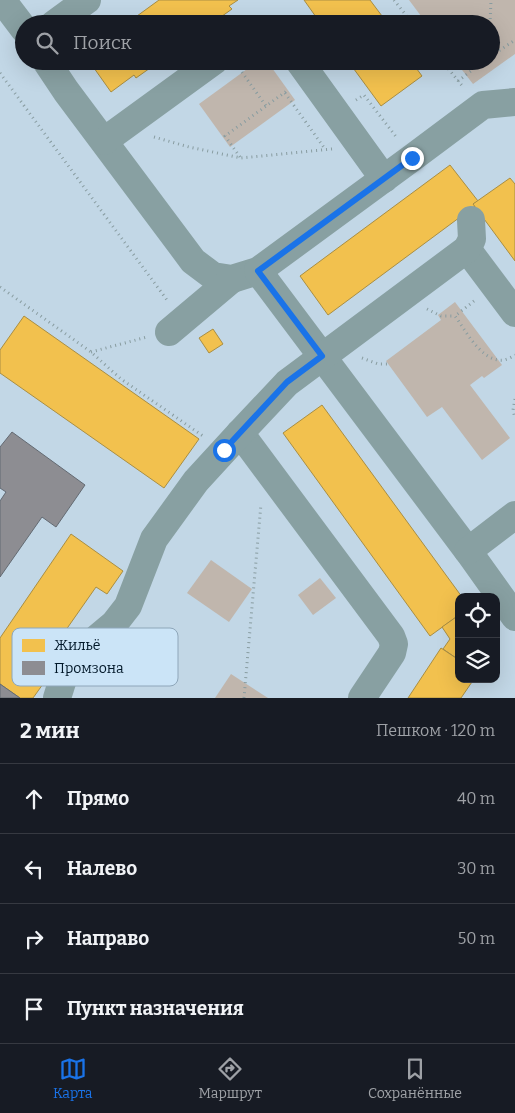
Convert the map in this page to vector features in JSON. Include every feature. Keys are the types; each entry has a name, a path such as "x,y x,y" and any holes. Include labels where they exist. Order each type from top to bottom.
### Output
{"lane":[{"path":"2,0 15,18"},
{"path":"66,15 87,0"},
{"path":"52,70 66,91 113,134 193,261 213,276 232,280"},
{"path":"113,134 202,70"},
{"path":"305,70 384,179"},
{"path":"170,319 232,280 258,271 483,104 515,102"},
{"path":"109,628 128,606 154,539 196,482 232,441 287,382 467,249 472,239 471,220"},
{"path":"467,249 515,313"},
{"path":"258,271 468,551 515,617"},
{"path":"232,441 391,636 394,644 392,653 362,698"},
{"path":"468,551 515,515"}],"path":[{"path":"394,0 406,15"},
{"path":"490,15 491,0"},
{"path":"500,50 515,40"},
{"path":"240,70 266,106"},
{"path":"241,158 225,136 285,93 302,70"},
{"path":"449,70 464,89 474,111"},
{"path":"458,81 472,70"},
{"path":"0,73 170,319 91,352"},
{"path":"285,93 325,149"},
{"path":"364,95 412,158"},
{"path":"113,134 241,158 362,147"},
{"path":"495,286 455,316 481,352 494,360 505,360 515,355"},
{"path":"0,287 91,352 121,379 232,441"},
{"path":"515,399 513,410 515,418"},
{"path":"244,698 261,504"}],"shaded area":[{"path":"409,0 515,0 515,54 500,65 500,15 420,15"},
{"path":"246,70 273,70 295,100 230,147 199,104"},
{"path":"462,70 493,70 473,84"},
{"path":"455,302 502,365 470,385 510,438 482,460 442,407 427,417 386,361 441,320 438,315"},
{"path":"211,560 252,589 229,622 187,593"},
{"path":"320,578 336,598 313,615 298,595"},
{"path":"231,674 268,698 215,698"}],"building: Жильё":[{"path":"159,0 238,0 229,6 232,9 224,15 138,15"},
{"path":"304,0 370,0 381,15 315,15"},
{"path":"95,70 147,70 136,78 134,75 111,92"},
{"path":"355,70 418,70 422,76 381,106"},
{"path":"450,165 478,201 473,204 475,206 328,315 300,276"},
{"path":"510,178 515,184 515,261 473,204"},
{"path":"24,316 199,439 164,488 0,373 0,350"},
{"path":"213,329 223,344 209,353 199,338"},
{"path":"322,405 459,593 455,593 455,618 430,636 283,433"},
{"path":"71,534 123,571 107,594 96,587 67,628 12,628 12,686 42,686 33,698 20,698 0,684 0,638"},
{"path":"455,618 455,657 443,649 450,639 442,627"},
{"path":"441,648 455,657 455,683 471,683 461,698 408,698"}],"building: Промзона":[{"path":"12,432 85,485 56,527 42,517 0,577 0,501 6,492 0,488 0,447"},
{"path":"0,684 20,698 0,698"}],"route":[{"path":"224,450 287,382 322,356 258,271 412,158"}]}
